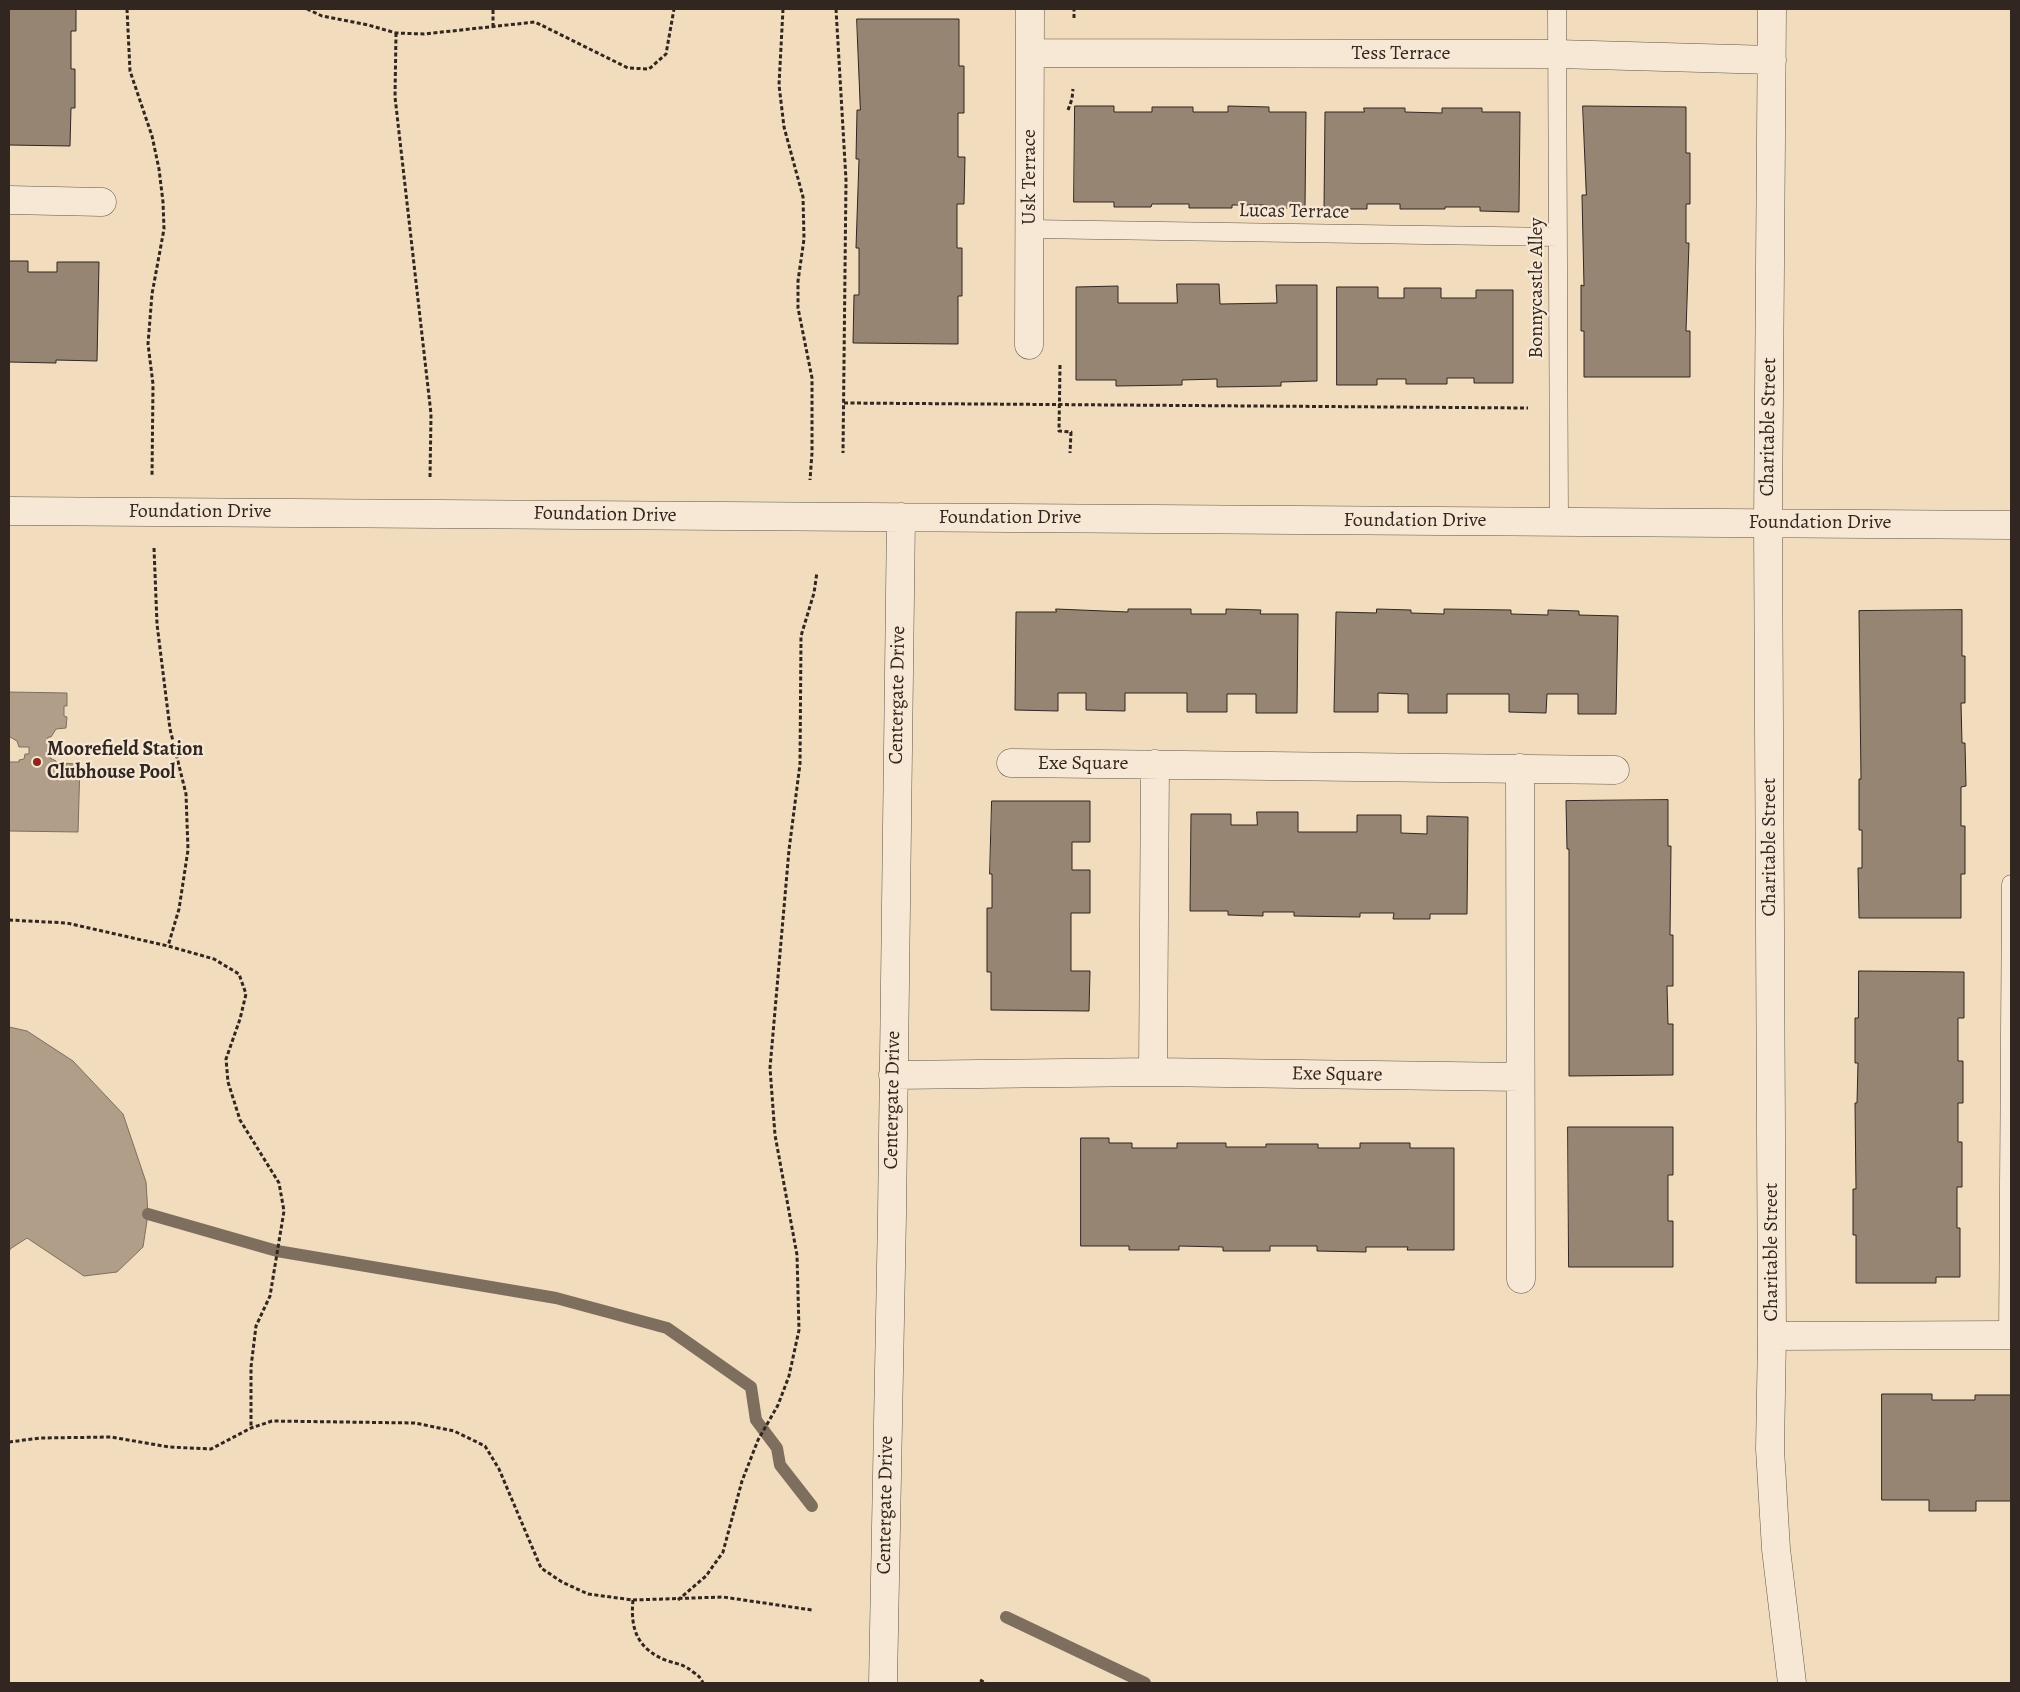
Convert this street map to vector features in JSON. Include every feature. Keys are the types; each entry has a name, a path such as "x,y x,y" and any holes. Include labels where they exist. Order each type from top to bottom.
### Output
{"street":[{"name":"Usk Terrace","path":"1029,345 1030,9"},
{"name":"Charitable Street","path":"1772,9 1768,522 1772,1336 1770,1449 1776,1549 1792,1683"},
{"name":"Tess Terrace","path":"1030,53 1557,54 1772,60"},
{"path":"9,200 102,202"},
{"name":"Foundation Drive","path":"9,511 2011,525"},
{"name":"Centergate Drive","path":"882,1683 901,517"},
{"name":"Exe Square","path":"1011,763 1615,770"},
{"name":"Exe Square","path":"1153,1072 1155,764"},
{"path":"1520,768 1521,1279"},
{"name":"Exe Square","path":"893,1075 1153,1072 1520,1077"},
{"path":"1772,1336 2010,1335"}],"lane":[{"name":"Bonnycastle Alley","path":"1557,9 1559,522"},
{"name":"Lucas Terrace","path":"1030,229 1558,237"},
{"path":"2010,1335 2011,884"}],"path":[{"path":"307,9 322,16 368,25 396,33 424,34 535,22 628,68 649,69 666,54 674,9"},
{"path":"493,9 493,27"},
{"path":"783,9 779,85 784,127 803,197 804,239 798,290 798,308 812,378 810,480"},
{"path":"836,9 846,180 843,452"},
{"path":"396,33 395,97 431,414 429,513"},
{"path":"844,403 1559,408"},
{"path":"678,1600 706,1576 724,1552 742,1481 758,1440 778,1405 786,1383 799,1330 797,1255 775,1135 770,1068 789,850 800,764 801,636 814,593 817,572"},
{"path":"9,920 66,922 214,959 239,974 246,994 240,1019 226,1059 228,1082 240,1120 279,1183 284,1210 270,1296 256,1326 251,1367 251,1428"},
{"path":"9,1442 40,1438 111,1437 170,1447 211,1449 251,1428 272,1421 300,1420 415,1423 454,1431 485,1446 499,1468 541,1568 562,1582 588,1594 633,1600 724,1598 812,1610"},
{"path":"633,1600 632,1615 636,1635 650,1653 686,1666 702,1679 703,1683"},
{"path":"980,1680 986,1683"}],"shaded area":[{"name":"Moorefield Station Clubhouse Pool","path":"9,692 67,693 67,706 64,706 64,716 67,717 66,728 56,729 51,737 48,737 47,755 50,755 50,758 56,761 56,763 80,764 78,832 9,831 9,762 19,762 19,760 24,759 25,754 29,754 29,747 19,747 17,741 10,737"},
{"path":"9,1027 27,1031 73,1061 123,1114 146,1182 148,1214 143,1247 117,1272 84,1276 27,1238 10,1249 9,1254"}],"building":[{"path":"9,9 76,9 76,31 71,31 71,69 75,69 75,108 71,108 70,146 9,145"},
{"path":"857,19 959,19 959,66 964,66 964,113 958,113 958,157 965,157 964,204 957,204 957,248 962,248 962,296 958,296 958,344 853,343 854,295 859,295 859,248 856,248 859,159 856,159 857,110 860,110"},
{"path":"1075,106 1114,106 1114,112 1152,112 1152,107 1193,107 1193,112 1228,112 1228,106 1269,107 1269,112 1306,112 1305,208 1267,208 1267,205 1232,205 1232,208 1189,208 1189,204 1114,207 1114,202 1074,202"},
{"path":"1583,106 1686,107 1686,153 1690,153 1690,204 1686,204 1686,243 1689,243 1686,331 1690,331 1690,377 1584,377 1584,331 1581,331 1581,285 1584,286 1582,195 1586,195"},
{"path":"1364,108 1405,108 1405,112 1442,113 1442,108 1482,108 1482,112 1520,112 1519,212 1480,211 1480,207 1400,209 1400,204 1367,204 1367,209 1324,209 1325,112 1364,112"},
{"path":"9,261 28,261 28,272 57,272 57,262 99,262 97,361 56,360 56,363 9,362"},
{"path":"1177,284 1219,284 1220,304 1277,303 1276,285 1317,285 1317,381 1281,382 1281,386 1217,387 1217,379 1182,380 1182,385 1116,386 1116,380 1076,380 1076,287 1118,286 1118,303 1177,303"},
{"path":"1337,287 1378,287 1378,298 1404,298 1404,288 1441,288 1441,298 1476,298 1476,290 1513,290 1513,383 1474,383 1474,378 1447,378 1447,384 1406,384 1406,379 1377,379 1377,385 1337,385"},
{"path":"1056,609 1128,612 1128,609 1191,609 1191,614 1226,614 1226,609 1261,610 1260,614 1298,614 1297,713 1256,713 1256,694 1227,694 1227,712 1187,712 1187,693 1125,693 1125,711 1086,710 1086,693 1058,693 1058,711 1015,710 1016,612 1056,612"},
{"path":"1377,609 1411,610 1411,613 1444,614 1444,609 1511,610 1511,614 1548,615 1548,610 1579,611 1579,615 1618,616 1616,714 1578,714 1578,694 1547,694 1546,713 1509,712 1509,694 1447,694 1447,713 1408,713 1408,694 1378,693 1378,712 1334,712 1336,612 1376,613"},
{"path":"1962,610 1962,656 1965,656 1965,703 1961,703 1962,743 1965,743 1966,786 1961,787 1961,826 1965,826 1965,874 1961,874 1961,918 1859,918 1858,868 1862,868 1862,830 1859,830 1859,779 1861,779 1859,611"},
{"path":"1668,800 1668,846 1671,846 1670,935 1673,935 1673,986 1667,986 1668,1024 1673,1024 1673,1075 1569,1076 1569,849 1567,849 1566,801"},
{"path":"992,801 1090,801 1090,842 1072,842 1072,870 1090,870 1090,913 1071,913 1071,971 1090,971 1089,1011 991,1010 991,972 987,972 987,908 992,908 992,874 990,874"},
{"path":"1257,812 1298,812 1298,832 1357,832 1357,815 1401,815 1401,833 1427,834 1427,816 1468,817 1467,914 1430,914 1430,919 1393,919 1394,913 1360,913 1360,917 1294,916 1294,912 1263,912 1263,916 1228,915 1228,911 1190,911 1191,814 1231,814 1231,825 1257,825"},
{"path":"1859,971 1964,972 1964,1018 1958,1018 1958,1061 1963,1061 1963,1103 1958,1103 1958,1142 1962,1142 1962,1187 1957,1187 1957,1228 1960,1228 1960,1277 1936,1277 1936,1283 1856,1283 1856,1235 1853,1235 1853,1189 1856,1189 1855,1103 1857,1103 1858,1063 1855,1063 1855,1018 1858,1018"},
{"path":"1568,1127 1673,1127 1673,1175 1668,1175 1668,1221 1673,1221 1673,1267 1569,1267"},
{"path":"1081,1138 1109,1138 1109,1143 1132,1143 1132,1148 1177,1148 1177,1143 1226,1143 1226,1147 1266,1147 1266,1144 1318,1144 1318,1148 1360,1148 1360,1143 1410,1143 1410,1148 1454,1148 1454,1250 1407,1250 1408,1247 1366,1247 1366,1252 1317,1251 1317,1246 1270,1246 1270,1251 1223,1251 1223,1247 1179,1246 1179,1250 1129,1250 1129,1246 1081,1246"},
{"path":"1882,1394 1932,1394 1932,1400 1975,1400 1975,1395 2011,1395 2011,1501 1976,1501 1976,1511 1929,1511 1929,1500 1882,1500"}],"waterway":[{"path":"148,1214 277,1251 556,1298 667,1328 751,1387 756,1420 777,1448 780,1465 812,1506"},
{"path":"1006,1617 1145,1683"}],"place":[{"name":"Moorefield Station Clubhouse Pool","path":"37,762"}]}
